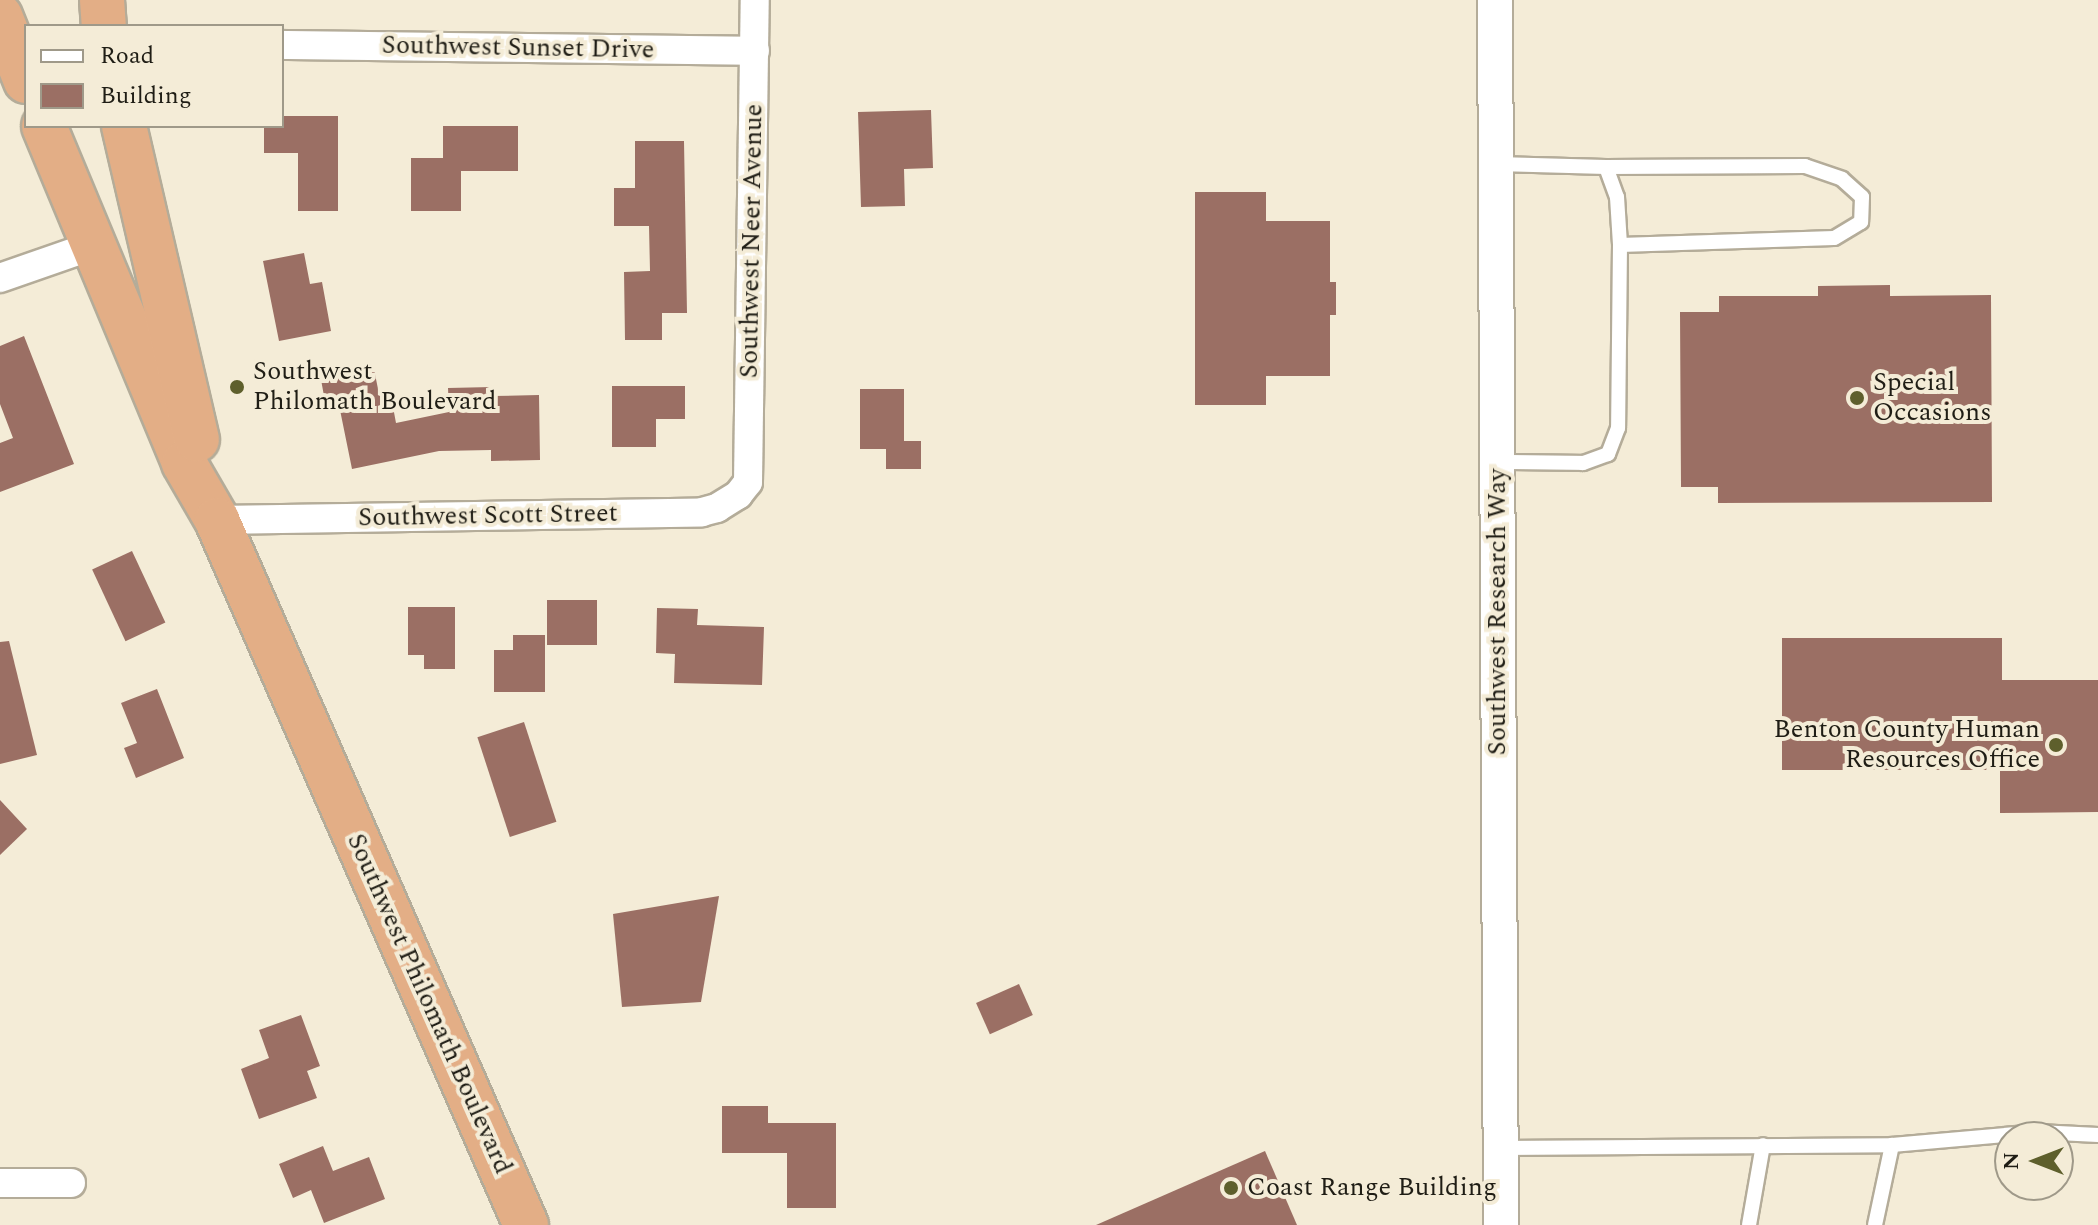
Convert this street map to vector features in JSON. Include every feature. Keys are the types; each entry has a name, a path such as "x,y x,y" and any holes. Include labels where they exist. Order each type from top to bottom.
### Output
{"highway":[{"path":"102,0 104,24"},
{"name":"Southwest Philomath Boulevard","path":"45,128 184,463 217,520 526,1225"},
{"name":"Southwest Philomath Boulevard","path":"124,128 217,520"}],"street":[{"name":"Southwest Neer Avenue","path":"748,482 755,0"},
{"name":"Southwest Research Way","path":"1495,0 1501,1225"},
{"name":"Southwest Sunset Drive","path":"284,45 755,51"},
{"path":"0,278 92,246"},
{"name":"Southwest Scott Street","path":"217,520 702,512 717,508 738,495 748,482"},
{"path":"0,1183 71,1183"}],"lane":[{"path":"1496,164 1805,166 1842,179 1862,197 1861,222 1834,238 1620,245"},
{"path":"1497,462 1583,463 1608,454 1618,428 1620,245 1617,197 1606,167"},
{"path":"1500,1148 1892,1145 2038,1132 2098,1135"},
{"path":"1749,1225 1763,1145"},
{"path":"1875,1225 1892,1145"}],"building":[{"path":"931,110 933,168 904,169 905,206 861,207 858,112"},
{"path":"284,116 338,116 338,211 298,211 298,153 264,153 264,128 284,128"},
{"path":"443,126 518,126 518,171 461,171 461,211 411,211 411,158 443,158"},
{"path":"635,141 684,141 687,313 662,313 662,340 625,340 624,272 650,271 649,226 614,226 614,188 635,188"},
{"path":"1195,192 1266,192 1266,221 1330,221 1330,282 1336,282 1336,315 1330,315 1330,376 1266,376 1266,405 1195,405"},
{"path":"304,253 310,284 322,282 331,331 279,341 263,261"},
{"path":"1890,285 1890,296 1991,295 1992,502 1718,503 1718,487 1681,487 1680,312 1719,312 1719,296 1818,296 1818,286"},
{"path":"24,336 74,464 0,492 0,443 13,438 0,404 0,346"},
{"path":"373,364 379,394 390,391 396,423 449,412 448,388 492,387 493,396 539,395 540,460 491,461 491,450 439,451 352,469 339,405 326,407 320,374"},
{"path":"612,386 685,386 685,419 656,419 656,447 612,447"},
{"path":"860,389 904,389 904,441 921,441 921,469 886,469 886,449 860,449"},
{"path":"132,551 165,623 126,641 92,570"},
{"path":"547,600 597,600 597,645 547,645"},
{"path":"408,607 455,607 455,669 424,669 424,655 408,655"},
{"path":"657,608 698,609 697,625 764,627 762,685 674,683 675,654 656,653"},
{"path":"513,635 545,635 545,692 494,692 494,650 513,650"},
{"path":"1782,638 2002,638 2002,680 2098,680 2098,812 2000,813 2000,770 1782,770"},
{"path":"9,641 37,755 0,764 0,642"},
{"path":"157,689 184,758 136,778 124,748 137,743 121,703"},
{"path":"524,722 556,822 510,837 477,737"},
{"path":"0,800 27,829 0,855"},
{"path":"719,896 701,1002 622,1007 613,914"},
{"path":"1019,984 1033,1015 990,1034 976,1003"},
{"path":"301,1015 320,1066 307,1071 317,1098 259,1119 241,1069 269,1058 259,1030"},
{"path":"722,1106 768,1106 768,1123 836,1123 836,1208 787,1208 787,1153 722,1153"},
{"path":"323,1146 333,1171 369,1157 385,1199 324,1223 311,1190 293,1198 279,1164"},
{"name":"Coast Range Building","path":"1265,1151 1297,1225 1096,1225"}],"place":[{"name":"Southwest Philomath Boulevard","path":"237,387"},
{"name":"Special Occasions","path":"1857,398"},
{"name":"Benton County Human Resources Office","path":"2056,745"},
{"name":"Coast Range Building","path":"1231,1188"}]}
